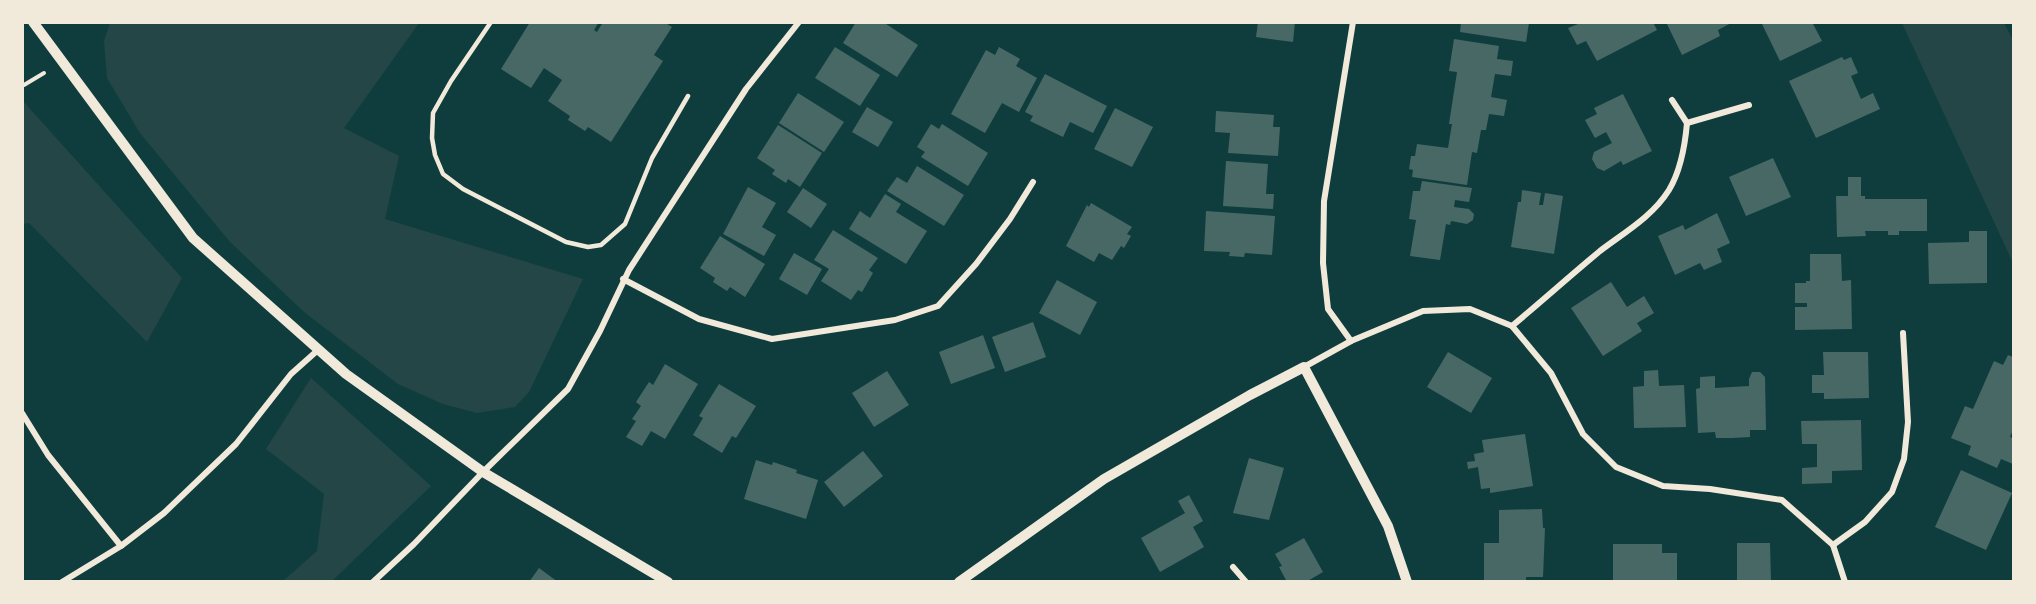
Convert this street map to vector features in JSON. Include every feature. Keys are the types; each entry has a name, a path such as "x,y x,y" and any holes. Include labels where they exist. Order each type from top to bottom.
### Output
{"street":[{"path":"33,22 193,238 318,350 346,374 483,472 668,582"},
{"path":"373,582 414,544 568,389 600,331 624,279 746,89 799,22"},
{"path":"1351,341 1328,309 1323,263 1324,201 1353,22"},
{"path":"1512,326 1601,250 1648,215 1669,189 1685,149 1687,123 1672,100"},
{"path":"1687,123 1749,105"},
{"path":"624,279 699,319 772,339 895,320 938,306 976,264 1010,219 1033,182"},
{"path":"960,582 1104,479 1250,395 1351,341 1423,310 1470,309 1512,326 1551,373 1583,434 1616,467 1663,486 1710,489 1782,500 1833,546 1845,582"},
{"path":"1833,546 1865,522 1892,492 1904,459 1908,422 1904,333"},
{"path":"62,582 121,546 164,513 236,444 291,374 318,350"},
{"path":"1304,367 1388,526 1407,582"},
{"path":"22,413 48,455 121,546"},
{"path":"1233,567 1246,582"}],"lane":[{"path":"490,22 433,113 432,138 435,155 443,174 463,189 566,242 588,247 601,244 625,224 652,158 688,96"}],"shaded area":[{"path":"110,23 419,23 344,128 399,156 385,219 583,279 529,392 515,407 477,413 443,404 398,384 304,312 230,242 140,133 107,78 104,41"},
{"path":"1902,23 2004,23 2013,40 2013,263"},
{"path":"22,100 182,278 147,342 29,223 23,224"},
{"path":"311,378 431,486 332,581 283,581 317,551 324,494 266,449"}],"building":[{"path":"530,22 599,22 594,30 597,32 603,22 664,22 672,27 654,55 663,61 611,142 588,127 585,131 568,120 570,116 548,101 562,80 544,68 531,88 501,69"},
{"path":"856,22 883,22 918,45 897,77 843,43"},
{"path":"1258,22 1295,22 1293,42 1256,37"},
{"path":"1461,22 1527,22 1529,23 1526,42 1460,32"},
{"path":"1577,22 1653,22 1657,30 1597,61 1586,41 1577,45 1568,28 1578,24"},
{"path":"1666,22 1733,22 1718,30 1720,36 1682,55"},
{"path":"1761,22 1812,22 1822,41 1780,61"},
{"path":"1454,39 1499,46 1497,59 1513,61 1511,76 1495,74 1491,97 1507,100 1504,116 1489,114 1486,130 1481,130 1477,153 1472,152 1467,185 1412,177 1413,170 1409,169 1411,156 1415,156 1417,144 1448,148 1452,124 1449,124 1457,72 1449,71"},
{"path":"835,47 880,75 860,106 815,78"},
{"path":"999,47 1020,59 1016,66 1037,78 1019,112 1002,103 985,133 951,114 986,50 995,55"},
{"path":"1842,57 1844,60 1851,57 1858,73 1851,76 1861,99 1873,93 1880,109 1816,138 1789,81"},
{"path":"1045,74 1107,106 1093,133 1070,122 1063,137 1030,121 1033,116 1025,112"},
{"path":"798,93 844,122 824,152 779,123"},
{"path":"1623,94 1652,151 1623,165 1621,161 1604,171 1597,168 1592,159 1594,152 1612,143 1606,132 1595,138 1585,120 1597,114 1594,108"},
{"path":"867,107 893,122 878,147 852,132"},
{"path":"1115,108 1153,127 1132,167 1094,149"},
{"path":"1216,111 1274,115 1273,127 1280,127 1278,156 1228,153 1230,133 1215,132"},
{"path":"931,124 939,129 942,124 988,153 968,186 921,157 925,152 917,147"},
{"path":"778,125 822,153 800,187 788,179 786,183 772,174 775,170 757,158"},
{"path":"1773,158 1791,197 1746,216 1729,177"},
{"path":"1226,161 1268,164 1266,194 1274,194 1273,209 1223,206"},
{"path":"917,166 964,195 944,226 887,191 897,177 907,183"},
{"path":"1848,177 1861,177 1861,196 1865,196 1865,199 1927,199 1927,231 1899,231 1899,235 1888,235 1888,231 1865,231 1866,236 1837,237 1836,196 1848,196"},
{"path":"1422,181 1472,188 1469,202 1455,200 1454,207 1469,209 1474,214 1473,220 1467,224 1451,221 1450,225 1446,224 1440,260 1410,256 1416,220 1409,219 1413,191 1420,191"},
{"path":"748,187 776,203 762,227 776,235 764,256 723,234"},
{"path":"803,188 827,204 811,228 787,212"},
{"path":"1522,190 1541,193 1539,205 1543,205 1545,193 1563,196 1554,254 1511,247"},
{"path":"885,194 901,204 896,212 927,231 906,264 849,229 860,211 870,218"},
{"path":"1091,203 1132,227 1127,234 1131,236 1124,248 1121,246 1112,260 1099,253 1094,262 1066,246 1087,205 1089,207"},
{"path":"1206,211 1275,216 1272,255 1245,253 1244,257 1229,256 1230,252 1204,251"},
{"path":"1717,213 1730,243 1717,249 1722,262 1704,270 1700,263 1675,275 1658,236 1683,225 1685,230"},
{"path":"833,230 878,258 869,270 873,273 862,292 858,290 851,300 821,281 829,269 814,260"},
{"path":"1969,231 1987,231 1987,283 1929,284 1928,243 1969,242"},
{"path":"720,236 765,264 745,297 730,287 727,291 713,282 715,278 700,268"},
{"path":"794,253 822,269 807,295 779,279"},
{"path":"1810,254 1841,254 1842,281 1851,280 1852,329 1795,330 1795,307 1807,307 1807,303 1795,303 1795,283 1810,281"},
{"path":"1057,280 1097,302 1080,335 1039,313"},
{"path":"1611,282 1627,307 1644,296 1654,313 1637,323 1642,331 1603,356 1571,308"},
{"path":"1033,322 1046,357 1005,372 992,337"},
{"path":"983,335 995,368 951,384 939,352"},
{"path":"1448,352 1492,378 1471,413 1427,387"},
{"path":"1823,352 1868,352 1869,398 1824,399 1824,393 1812,393 1812,375 1824,375"},
{"path":"2008,355 2013,357 2013,430 2010,437 2013,438 2013,464 2001,459 1997,468 1968,455 1971,446 1951,438 1965,406 1973,409 1994,361 2003,365"},
{"path":"665,364 698,384 665,439 651,431 642,446 626,437 636,421 632,419 641,406 636,402 649,382 653,385"},
{"path":"1658,370 1659,386 1684,385 1686,427 1634,428 1633,387 1644,386 1644,371"},
{"path":"887,371 909,405 874,427 852,393"},
{"path":"1752,372 1760,372 1765,377 1766,430 1750,430 1750,437 1732,438 1716,438 1715,432 1698,433 1696,389 1700,388 1700,377 1715,376 1715,388 1749,386"},
{"path":"719,384 756,406 736,438 732,436 722,453 693,435 703,418 699,416"},
{"path":"1861,420 1862,470 1832,471 1832,483 1802,484 1802,468 1817,467 1817,444 1802,444 1801,421"},
{"path":"1525,434 1533,486 1490,493 1490,488 1481,489 1478,467 1468,469 1467,462 1475,461 1474,454 1484,452 1482,440"},
{"path":"863,451 883,476 844,507 824,482"},
{"path":"1249,458 1284,468 1269,520 1233,513"},
{"path":"756,460 772,465 773,462 818,480 806,519 744,499"},
{"path":"1961,470 2012,493 1986,550 1935,527"},
{"path":"1189,495 1203,521 1193,527 1204,547 1160,572 1141,538 1185,513 1178,501"},
{"path":"1542,509 1543,528 1545,528 1543,577 1526,577 1526,582 1484,582 1484,543 1499,543 1499,510"},
{"path":"1304,538 1323,572 1306,582 1287,582 1275,554"},
{"path":"1737,543 1770,543 1771,582 1737,582"},
{"path":"1613,544 1662,544 1662,553 1677,553 1677,582 1613,582"},
{"path":"539,568 558,582 529,582"}]}
